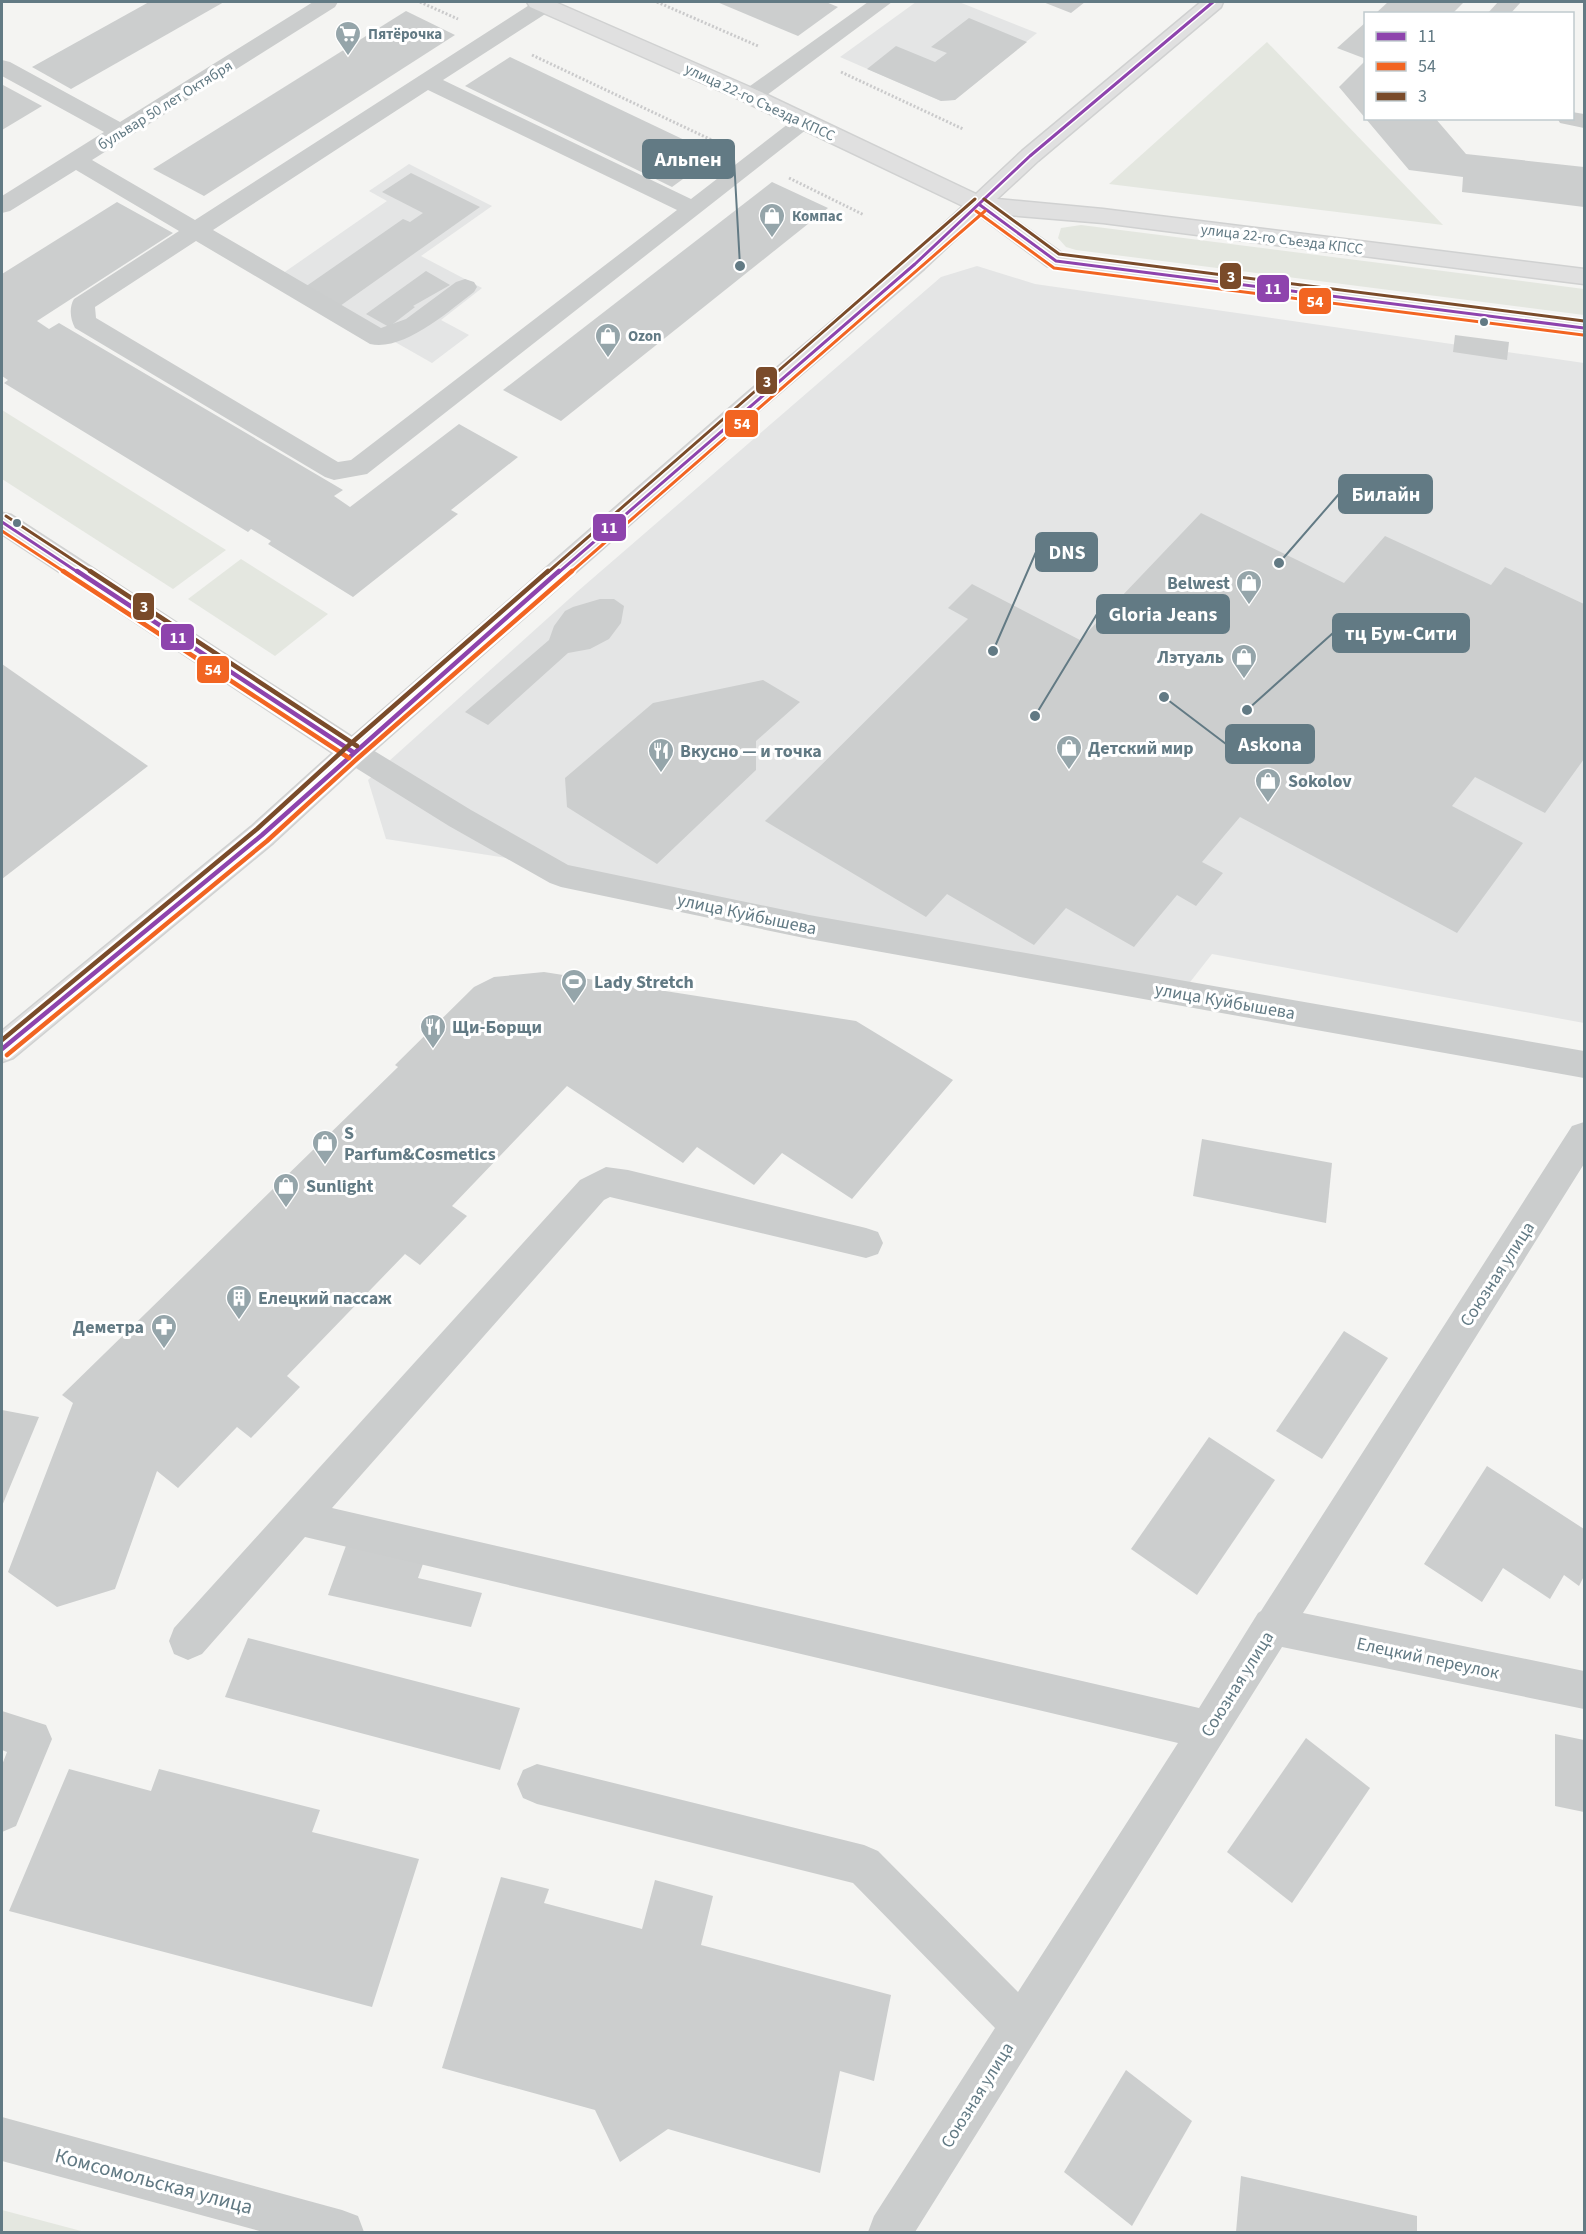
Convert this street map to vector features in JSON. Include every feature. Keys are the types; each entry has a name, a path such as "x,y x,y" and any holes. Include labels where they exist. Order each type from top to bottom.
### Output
{"main road":[{"path":"2,1049 262,835 353,752 980,205 1030,156 1213,2"},
{"name":"улица 22-го Съезда КПСС","path":"542,3 751,96 980,205 1056,261 1584,328"},
{"name":"улица 22-го Съезда КПСС","path":"980,205 1103,216 1584,278"},
{"name":"улица Куйбышева","path":"2,522 353,752"}],"street":[{"name":"бульвар 50 лет Октября","path":"2,206 327,2"},
{"path":"751,96 881,2"},
{"path":"542,3 83,304 84,322 334,471 358,468 805,122"},
{"path":"2,67 122,132"},
{"path":"426,80 693,209"},
{"path":"76,161 380,338 415,325 465,287"},
{"name":"улица Куйбышева","path":"353,752 460,818 561,875 809,927 1584,1065"},
{"name":"Союзная улица","path":"890,2232 1584,1136"},
{"path":"188,1641 592,1190 606,1182 628,1185 866,1243"},
{"path":"299,1518 1208,1730"},
{"name":"Елецкий переулок","path":"1272,1626 1584,1690"},
{"path":"2,1731 32,1738 2,1812"},
{"path":"537,1784 864,1865 1021,2025"},
{"name":"Комсомольская улица","path":"2,2139 342,2232"}],"path":[{"path":"420,2 864,215"}],"shaded area":[{"path":"916,2 959,2 1037,33 955,100 941,101 840,57"},
{"path":"1267,42 1443,225 1109,184"},
{"path":"409,164 492,206 421,256 482,288 441,320 469,335 432,363 279,276 387,201 369,191"},
{"path":"1081,225 1584,289 1584,315 1066,247 1058,238 1061,228"},
{"path":"977,266 1035,284 1584,363 1584,1023 1212,954 1187,986 620,888 584,870 386,839 368,780 578,591 941,277"},
{"path":"2,410 226,550 173,589 2,479"},
{"path":"241,559 328,614 275,656 188,599"},
{"path":"2,2210 85,2232 2,2232"}],"building":[{"path":"149,2 224,2 71,89 32,67"},
{"path":"717,2 826,2 838,7 798,36"},
{"path":"1043,2 1085,2 1071,13"},
{"path":"1388,2 1464,2 1454,12 1377,12"},
{"path":"406,11 455,35 204,196 153,169"},
{"path":"969,18 1027,42 955,100 941,101 867,69 896,46 935,62 947,53 931,47"},
{"path":"1364,24 1364,58 1337,48"},
{"path":"510,57 716,155 672,187 465,86"},
{"path":"1364,62 1364,117 1339,87"},
{"path":"2,86 42,106 2,130"},
{"path":"1367,120 1437,120 1466,154 1584,167 1584,207 1462,192 1463,177 1409,170"},
{"path":"411,173 480,207 340,306 305,287 403,219 410,222 423,213 382,192"},
{"path":"772,182 828,208 561,421 503,390"},
{"path":"117,202 173,233 37,321 49,329 59,323 343,490 334,496 350,507 459,424 518,457 451,510 458,514 353,597 268,544 271,541 251,529 248,532 4,383 8,380 2,376 2,274"},
{"path":"426,271 450,285 413,306 415,307 389,327 366,314"},
{"path":"1455,335 1509,342 1507,360 1453,352"},
{"path":"1201,513 1344,583 1385,536 1491,585 1505,567 1584,604 1584,759 1545,813 1475,777 1452,806 1523,843 1457,933 1240,817 1202,862 1223,873 1196,906 1177,895 1134,947 1066,908 1034,945 947,894 926,917 765,821 968,619 948,608 972,584 1080,640"},
{"path":"600,599 614,599 624,606 621,623 609,639 590,649 568,653 488,725 465,712 549,640 554,626 565,611"},
{"path":"2,664 148,766 2,879"},
{"name":"Вкусно — и точка","path":"763,680 800,702 756,741 756,770 657,864 567,807 565,778 653,703"},
{"path":"544,972 856,1021 953,1080 852,1199 782,1153 754,1185 697,1147 683,1163 567,1086 452,1206 467,1216 420,1265 405,1254 287,1376 300,1387 251,1438 237,1427 178,1488 157,1471 115,1589 57,1607 8,1572 73,1403 62,1395 398,1067 395,1065 474,987 494,977"},
{"path":"1202,1139 1332,1163 1326,1223 1193,1196"},
{"path":"1344,1331 1388,1358 1322,1459 1276,1431"},
{"path":"2,1410 39,1417 2,1506"},
{"path":"1209,1437 1275,1480 1197,1595 1131,1549"},
{"path":"1487,1466 1584,1529 1584,1576 1579,1586 1564,1575 1550,1599 1503,1568 1482,1602 1424,1564"},
{"path":"347,1543 424,1561 418,1578 482,1593 471,1627 328,1595"},
{"path":"248,1638 520,1708 500,1770 225,1697"},
{"path":"1555,1734 1584,1740 1584,1812 1555,1806"},
{"path":"1306,1738 1370,1788 1292,1903 1227,1852"},
{"path":"69,1769 151,1791 159,1769 320,1810 312,1832 419,1859 372,2007 9,1911"},
{"path":"501,1877 549,1889 544,1903 642,1929 655,1880 713,1896 701,1945 891,1995 874,2081 840,2071 820,2173 668,2129 620,2162 595,2110 442,2068"},
{"path":"1126,2070 1192,2121 1132,2226 1064,2172"},
{"path":"1241,2176 1417,2216 1417,2232 1236,2232"}],"transit line":[{"name":"11","path":"2,1049 262,835 353,752 755,400 915,264 1030,156 1213,2"},
{"name":"3","path":"2,1040 257,829 348,746 975,199"},
{"name":"3","path":"984,199 1059,254 1584,321"},
{"name":"11","path":"980,205 1056,261 1584,328"},
{"name":"54","path":"976,211 1054,268 1583,335"},
{"name":"54","path":"7,1055 267,841 358,758 985,211"},
{"name":"3","path":"6,516 357,746"},
{"name":"11","path":"2,522 353,752"},
{"name":"54","path":"2,531 349,758"}],"place":[{"name":"Пятёрочка","path":"348,57"},
{"name":"Компас","path":"772,239"},
{"name":"Альпен","path":"740,266"},
{"name":"Ozon","path":"608,359"},
{"name":"Билайн","path":"1279,563"},
{"name":"Belwest","path":"1249,606"},
{"name":"DNS","path":"993,651"},
{"name":"Лэтуаль","path":"1244,680"},
{"name":"Askona","path":"1164,697"},
{"name":"тц Бум-Сити","path":"1247,710"},
{"name":"Gloria Jeans","path":"1035,716"},
{"name":"Детский мир","path":"1069,771"},
{"name":"Вкусно — и точка","path":"661,774"},
{"name":"Sokolov","path":"1268,804"},
{"name":"Lady Stretch","path":"574,1005"},
{"name":"Щи-Борщи","path":"433,1050"},
{"name":"S Parfum&Cosmetics","path":"325,1166"},
{"name":"Sunlight","path":"286,1209"},
{"name":"Елецкий пассаж","path":"239,1321"},
{"name":"Деметра","path":"164,1350"}]}
